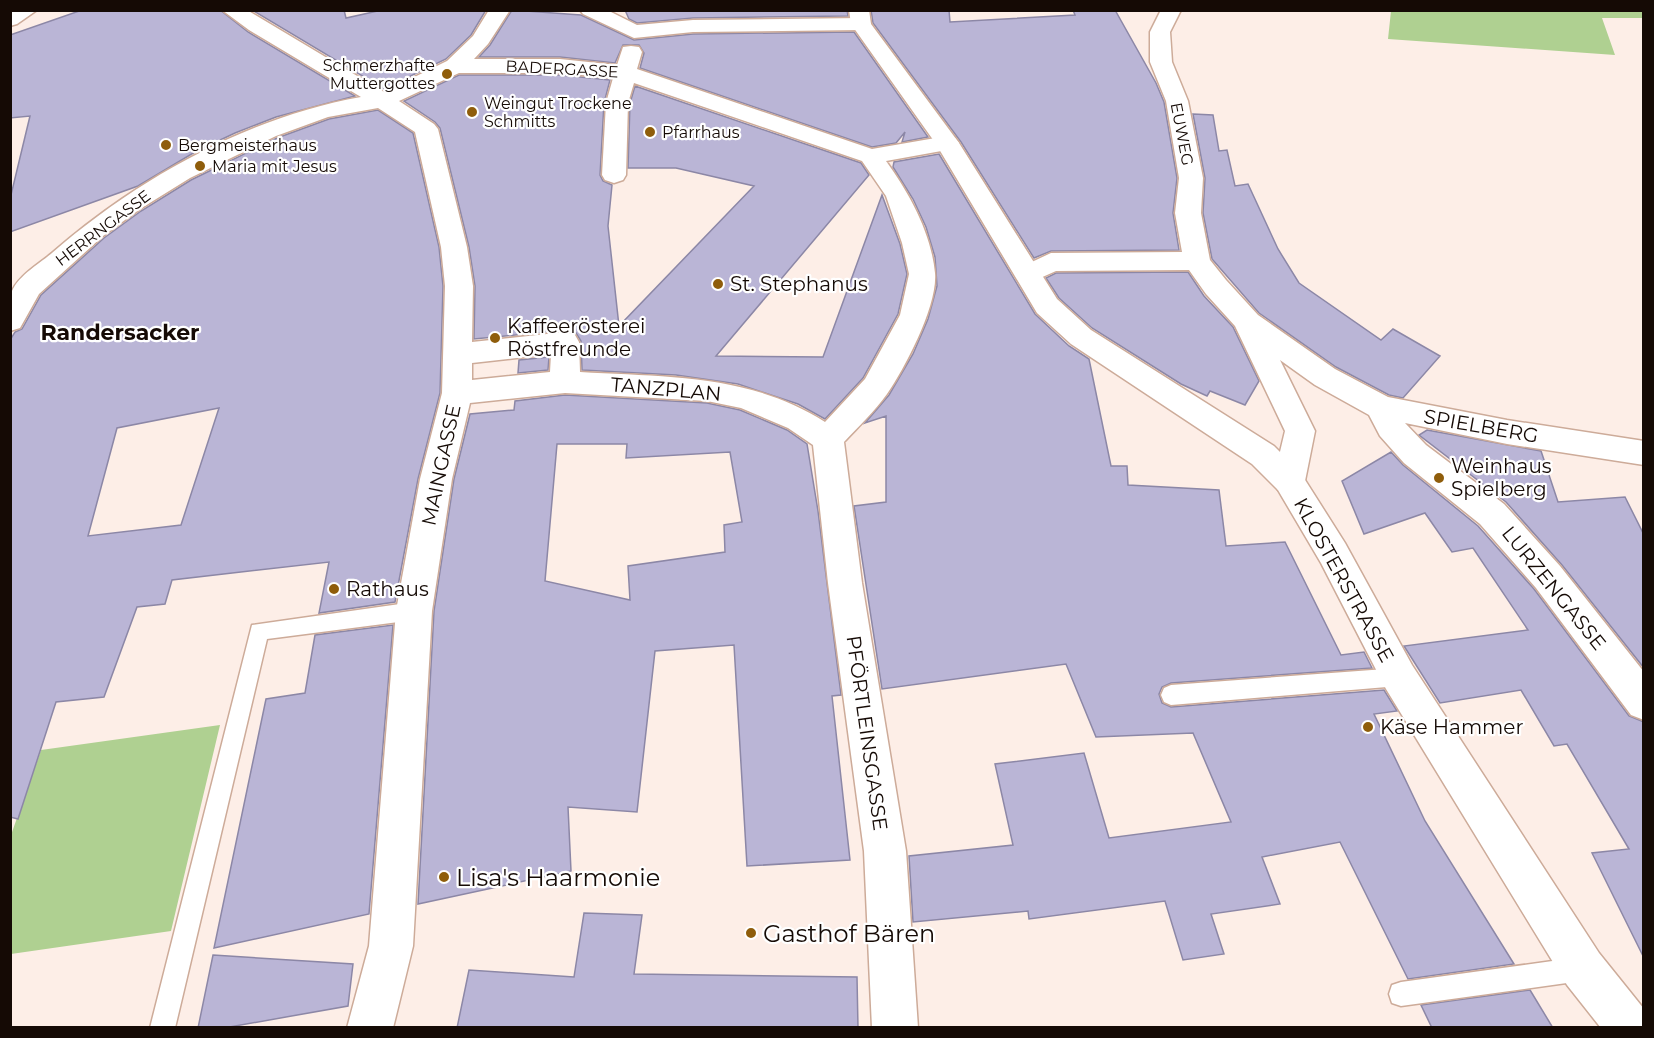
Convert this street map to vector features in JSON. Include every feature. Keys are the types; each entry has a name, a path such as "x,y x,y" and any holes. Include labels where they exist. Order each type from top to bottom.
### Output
{"street":[{"path":"10,20 27,10"},
{"name":"MAINGASSE","path":"232,10 384,100 426,129 454,247 459,286 457,393 436,479 414,611 391,946 370,1028"},
{"path":"455,66 481,40 500,10"},
{"path":"590,10 634,32 693,26 860,17"},
{"name":"EUWEG","path":"1169,11 1160,32 1161,62 1177,101 1191,178 1188,213 1197,261"},
{"name":"KLOSTERSTRASSE","path":"860,17 947,143 1047,306 1081,337 1263,454 1288,481 1333,552 1399,677 1583,969 1630,1028"},
{"path":"614,175 617,103 627,73 634,32"},
{"name":"HERRNGASSE","path":"10,321 19,291 131,203 181,173 268,131 323,111 384,100 455,66"},
{"name":"BADERGASSE","path":"455,66 560,66 627,73 871,156"},
{"path":"828,439 876,387 900,345 914,315 922,274 915,243 898,196 871,156 947,143"},
{"path":"1029,274 1051,262 1197,261 1216,287 1248,322 1300,431 1288,481"},
{"name":"SPIELBERG","path":"1248,322 1325,377 1381,407 1507,432 1644,453"},
{"path":"459,354 566,342 566,382"},
{"name":"TANZPLAN","path":"457,393 566,382 707,390 747,398 799,420 828,439"},
{"name":"LURZENGASSE","path":"1381,407 1391,428 1415,454 1492,514 1548,577 1644,702"},
{"name":"PFÖRTLEINSGASSE","path":"828,439 845,583 885,851 895,1028"}],"lane":[{"path":"162,1028 259,631 414,611"},
{"path":"1171,695 1399,677"},
{"path":"1401,994 1583,969"}],"green space":[{"path":"1643,10 1644,18 1602,18 1615,55 1388,39 1391,11"},
{"path":"220,725 171,931 11,954 11,835 41,750"}],"building":[{"path":"82,10 220,10 248,32 355,96 276,117 235,133 195,152 138,186 10,232 10,199 30,116 10,118 10,35"},
{"path":"252,10 344,10 346,18 382,10 486,10 471,35 446,59 384,89"},
{"path":"512,10 581,15 634,40 693,34 854,32 928,137 902,142 905,132 896,143 872,147 640,68 644,53 639,45 623,45 615,63 560,57 479,57 490,45"},
{"path":"625,10 847,10 848,16 693,18 637,23 629,19"},
{"path":"871,10 949,10 950,22 1075,15 1073,10 1115,10 1156,83 1164,102 1177,178 1173,213 1179,250 1051,251 1034,258 961,142 873,23"},
{"path":"459,75 560,75 610,80 604,103 600,175 603,181 612,185 608,226 619,326 754,186 676,168 628,168 630,103 635,86 861,163 869,175 716,356 823,357 882,195 900,244 907,274 898,314 863,378 825,419 798,404 738,384 676,375 582,370 581,341 576,333 566,330 474,339 475,286 469,247 440,128 435,122 404,101"},
{"path":"378,110 413,133 439,247 443,286 440,393 418,479 395,602 319,613 329,562 172,580 165,604 137,607 104,697 56,702 18,819 10,817 10,340 15,332 22,329 41,295 104,238 141,211 191,180 277,138 329,119","holes":["219,408 181,525 88,536 117,428"]},
{"path":"1193,114 1213,115 1219,151 1227,150 1235,186 1248,184 1278,249 1299,283 1381,340 1393,329 1440,356 1403,398 1389,395 1336,367 1259,313 1212,259 1203,213 1205,178"},
{"path":"939,154 1035,314 1069,346 1089,359 1111,466 1127,466 1128,485 1219,490 1226,546 1285,542 1341,655 1364,652 1372,668 1171,683 1162,687 1159,694 1162,703 1171,707 1384,690 1397,711 1374,714 1425,821 1514,964 1408,979 1340,842 1262,857 1280,904 1211,914 1224,954 1183,960 1165,901 1029,919 1028,911 913,922 909,856 1013,845 995,764 1084,753 1109,838 1231,822 1193,733 1096,737 1066,664 882,689 854,506 886,502 886,416 865,423 889,395 913,354 928,319 937,286 935,257 926,227 913,199 893,167 894,162"},
{"path":"1188,272 1204,296 1233,327 1259,381 1245,405 1210,391 1207,396 1181,384 1092,328 1059,298 1046,278 1056,273"},
{"path":"549,357 548,370 518,373 519,360"},
{"path":"565,395 707,403 740,410 787,430 807,444 818,511 841,695 832,696 850,860 747,866 734,645 655,651 637,812 568,807 571,871 418,904 434,611 454,479 470,414 514,410 515,401","holes":["557,444 627,444 626,458 730,452 742,522 724,525 725,552 628,566 630,600 545,581"]},
{"path":"1427,430 1541,451 1558,502 1625,497 1644,535 1644,668 1562,565 1506,502 1419,435"},
{"path":"1391,452 1403,465 1478,526 1534,589 1629,716 1644,722 1644,958 1592,853 1629,849 1567,744 1554,746 1521,690 1440,703 1404,646 1528,630 1473,548 1452,552 1425,513 1364,534 1342,481"},
{"path":"393,625 369,914 214,948 266,699 305,693 315,635"},
{"path":"584,913 642,915 634,974 857,977 858,1028 457,1028 469,970 574,977"},
{"path":"213,955 353,964 348,1006 224,1028 198,1028"},
{"path":"1530,990 1553,1028 1432,1028 1421,1005"}],"place":[{"name":"Schmerzhafte Muttergottes","path":"447,74"},
{"name":"Weingut Trockene Schmitts","path":"472,112"},
{"name":"Pfarrhaus","path":"650,132"},
{"name":"Bergmeisterhaus","path":"166,145"},
{"name":"Maria mit Jesus","path":"200,166"},
{"name":"St. Stephanus","path":"718,284"},
{"name":"Kaffeerösterei Röstfreunde","path":"495,338"},
{"name":"Weinhaus Spielberg","path":"1439,478"},
{"name":"Rathaus","path":"334,589"},
{"name":"Käse Hammer","path":"1368,727"},
{"name":"Lisa's Haarmonie","path":"444,877"},
{"name":"Gasthof Bären","path":"751,933"}],"district":[{"name":"Randersacker","path":"120,332"}]}
